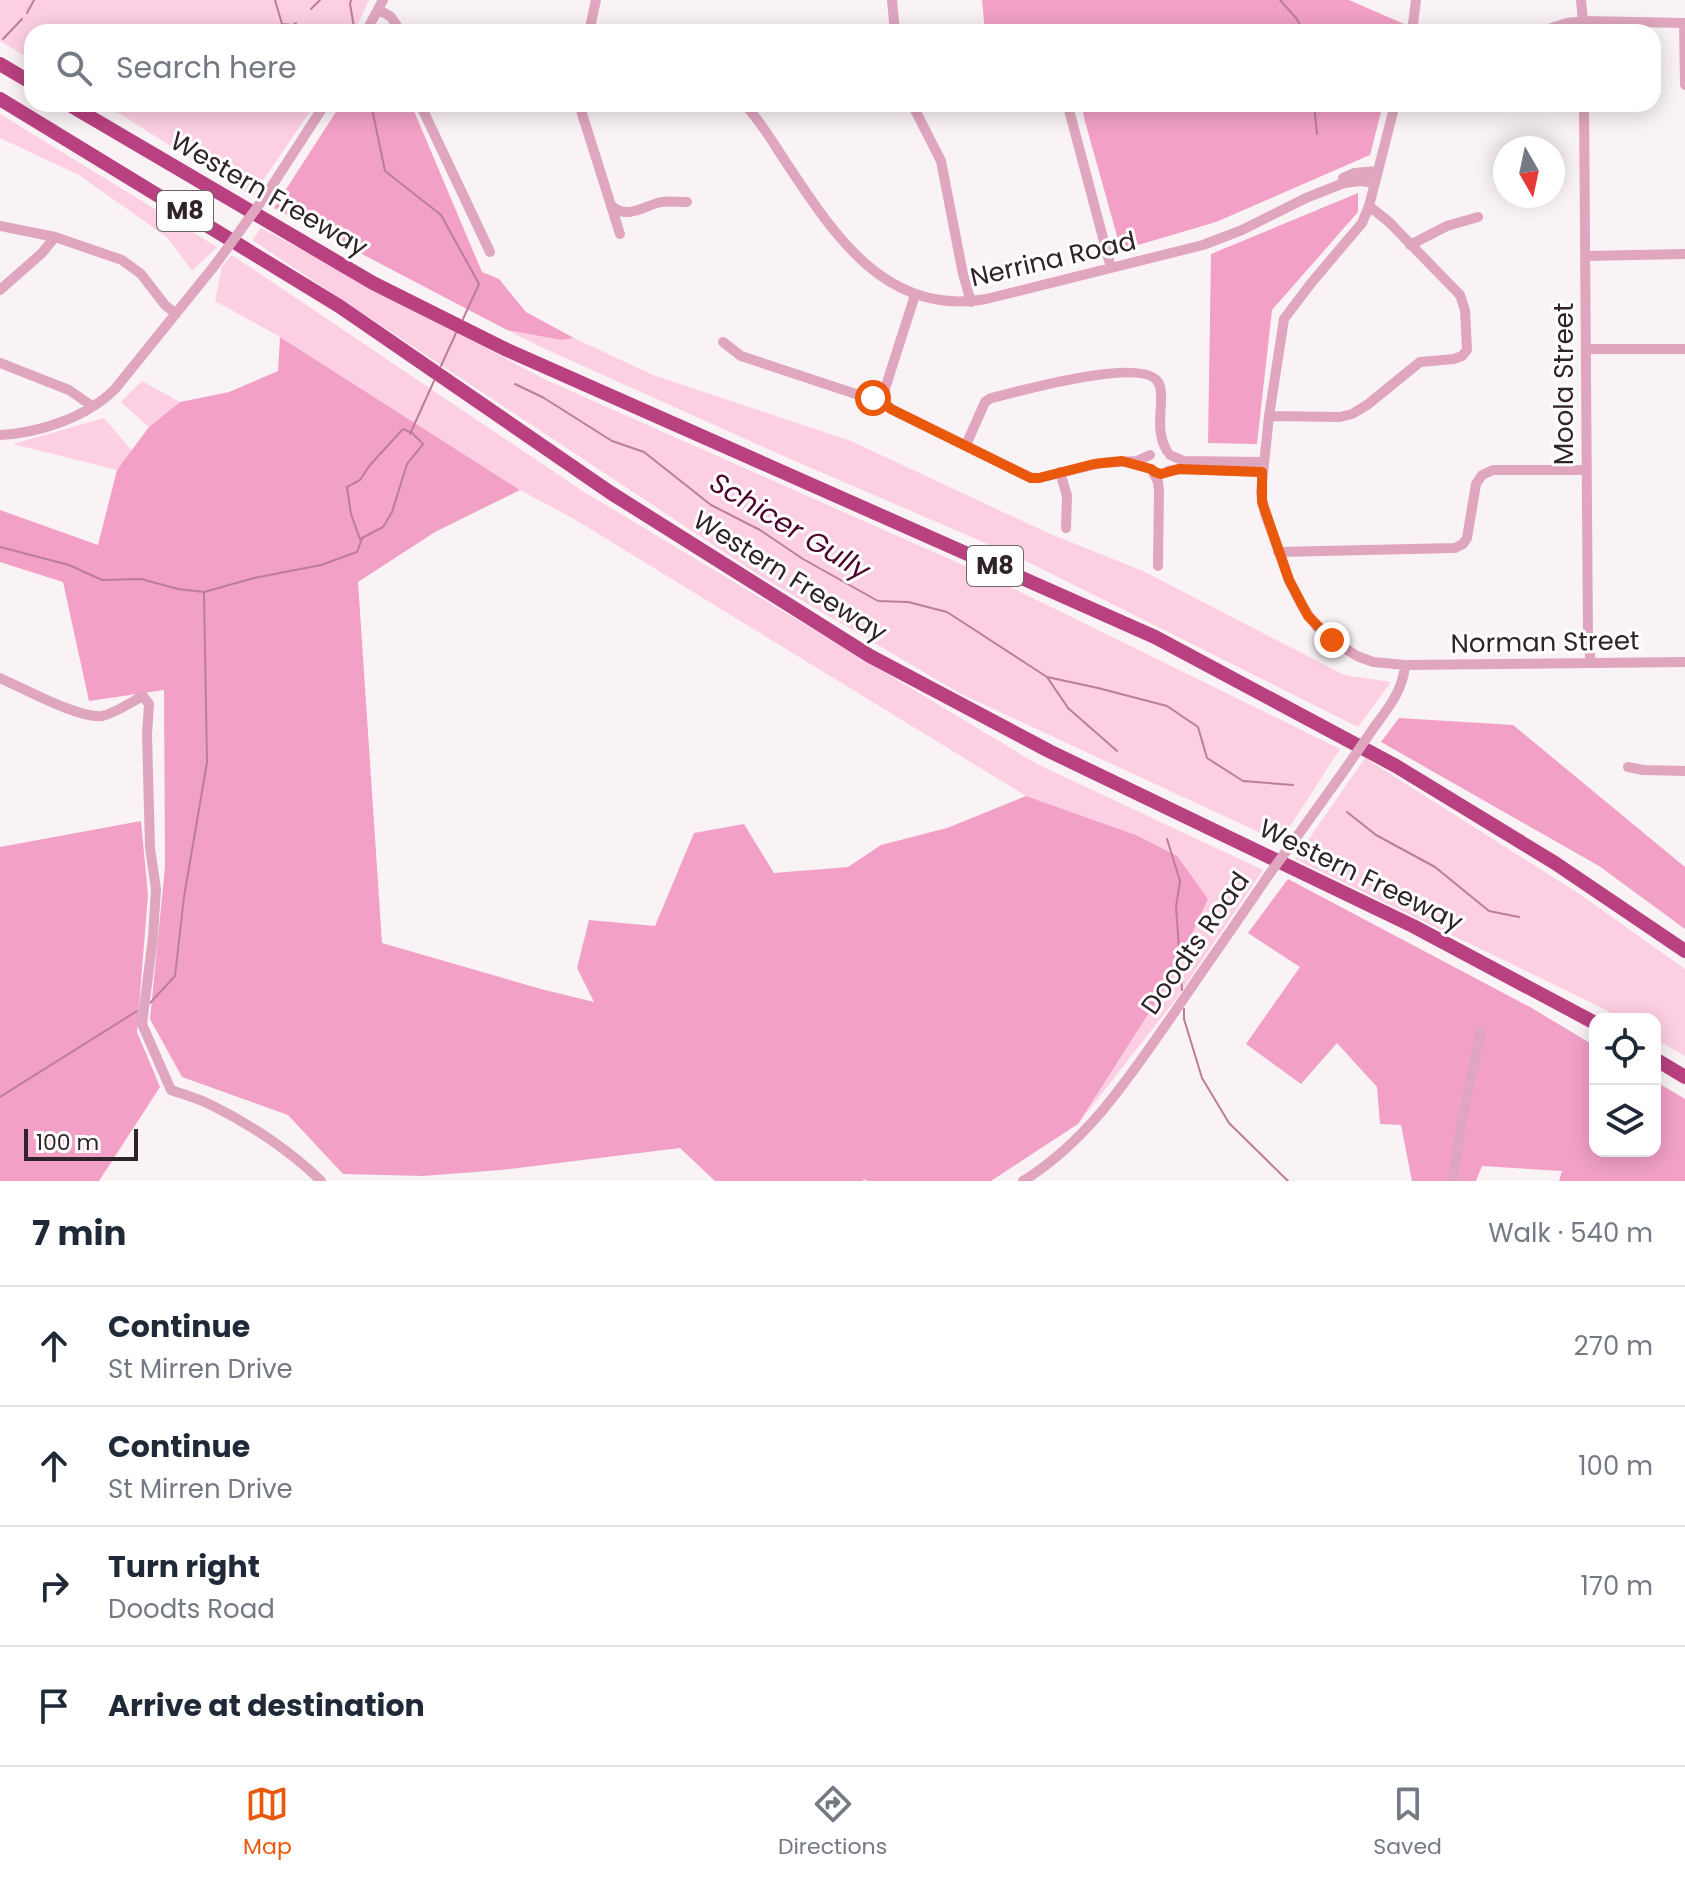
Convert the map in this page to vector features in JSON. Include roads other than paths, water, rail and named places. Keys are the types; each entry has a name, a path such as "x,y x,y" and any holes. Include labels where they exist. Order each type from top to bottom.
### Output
{"highway":[{"path":"0,64 24,78"},
{"name":"Western Freeway","path":"0,99 339,306 611,493 870,656 1049,751 1413,926 1589,1020"},
{"name":"Western Freeway","path":"82,112 373,283 505,349 1155,637 1396,766 1555,863 1685,951"},
{"path":"1661,1063 1685,1077"}],"street":[{"path":"591,24 596,0"},
{"path":"892,0 894,24"},
{"path":"1413,24 1416,0"},
{"path":"1581,0 1584,24"},
{"path":"370,24 380,4 396,24"},
{"path":"1651,24 1684,23 1685,85"},
{"path":"0,435 42,428 68,419 115,389 215,265 266,195 320,112"},
{"path":"424,112 490,252"},
{"path":"582,112 620,234"},
{"name":"Nerrina Road","path":"751,112 829,226 845,243 880,277 915,295 939,301 968,302 1203,245 1306,198 1348,175 1378,171"},
{"path":"916,112 941,161 968,302"},
{"path":"1070,112 1111,268"},
{"path":"1393,112 1369,206 1358,230 1284,319 1269,416 1262,500 1278,552 1308,616 1337,644 1365,659 1405,665"},
{"name":"Moola Street","path":"1584,112 1588,642 1591,663"},
{"name":"Nerrina Road","path":"1306,198 1351,181 1375,183"},
{"path":"612,206 620,213 626,213 657,203 687,202"},
{"path":"1269,416 1340,417 1364,411 1420,362 1452,360 1466,351 1463,300 1457,291 1369,206"},
{"path":"1410,245 1447,226 1478,217"},
{"path":"0,226 55,237 128,263 176,314"},
{"path":"0,290 42,253 55,237"},
{"path":"1586,256 1685,254"},
{"path":"915,295 883,397 886,405 1028,477 1039,478 1094,464 1139,460 1159,450 1184,461 1263,467"},
{"path":"723,342 741,356 865,397 883,397"},
{"path":"1586,349 1685,349"},
{"path":"1461,356 1469,367"},
{"path":"0,363 69,390 92,406"},
{"path":"966,445 985,402 991,398 1087,375 1151,375 1156,378 1161,390 1161,439 1172,464 1159,491"},
{"path":"1158,566 1159,491 1148,463 1160,429"},
{"path":"1122,461 1159,474 1182,469 1263,467"},
{"path":"1278,552 1466,548 1476,484 1484,473 1500,470 1587,470"},
{"path":"1060,472 1067,496 1066,528"},
{"name":"Norman Street","path":"1405,665 1685,662"},
{"name":"Doodts Road","path":"1023,1181 1062,1153 1108,1105 1144,1057 1398,693 1405,665"},
{"path":"0,678 52,702 93,716 104,716 143,696 149,704 150,848 156,889 142,1024 171,1090 212,1105 248,1126 304,1164 321,1181"},
{"path":"1628,767 1685,771"},
{"path":"1453,1181 1461,1125 1481,1031"}],"waterway":[{"path":"27,13 34,0"},
{"path":"275,0 282,24"},
{"path":"311,9 320,0"},
{"path":"351,0 353,24"},
{"path":"1280,0 1299,24"},
{"path":"3,39 22,19"},
{"path":"373,112 385,171 441,215 479,284 463,319"},
{"path":"1315,112 1317,134"},
{"name":"Schicer Gully","path":"441,366 456,333"},
{"path":"410,434 434,381"},
{"name":"Schicer Gully","path":"515,384 544,398 612,441 644,452 711,505 760,530 803,559 878,601 908,602 947,612 1047,677 1068,708 1117,751"},
{"path":"150,1003 175,976 184,897 207,762 204,592 321,565 357,552 362,539"},
{"path":"0,547 69,565 102,580 141,579 204,592"},
{"path":"1047,677 1167,706 1198,727 1207,758 1243,781 1293,785"},
{"path":"1347,812 1376,835 1435,867 1489,911 1519,917"},
{"name":"Schicer Gully","path":"1167,839 1180,881 1176,907 1182,990"},
{"name":"Schicer Gully","path":"1184,1009 1184,1019 1202,1078 1229,1123 1288,1181"},
{"path":"0,1097 137,1011"}]}
